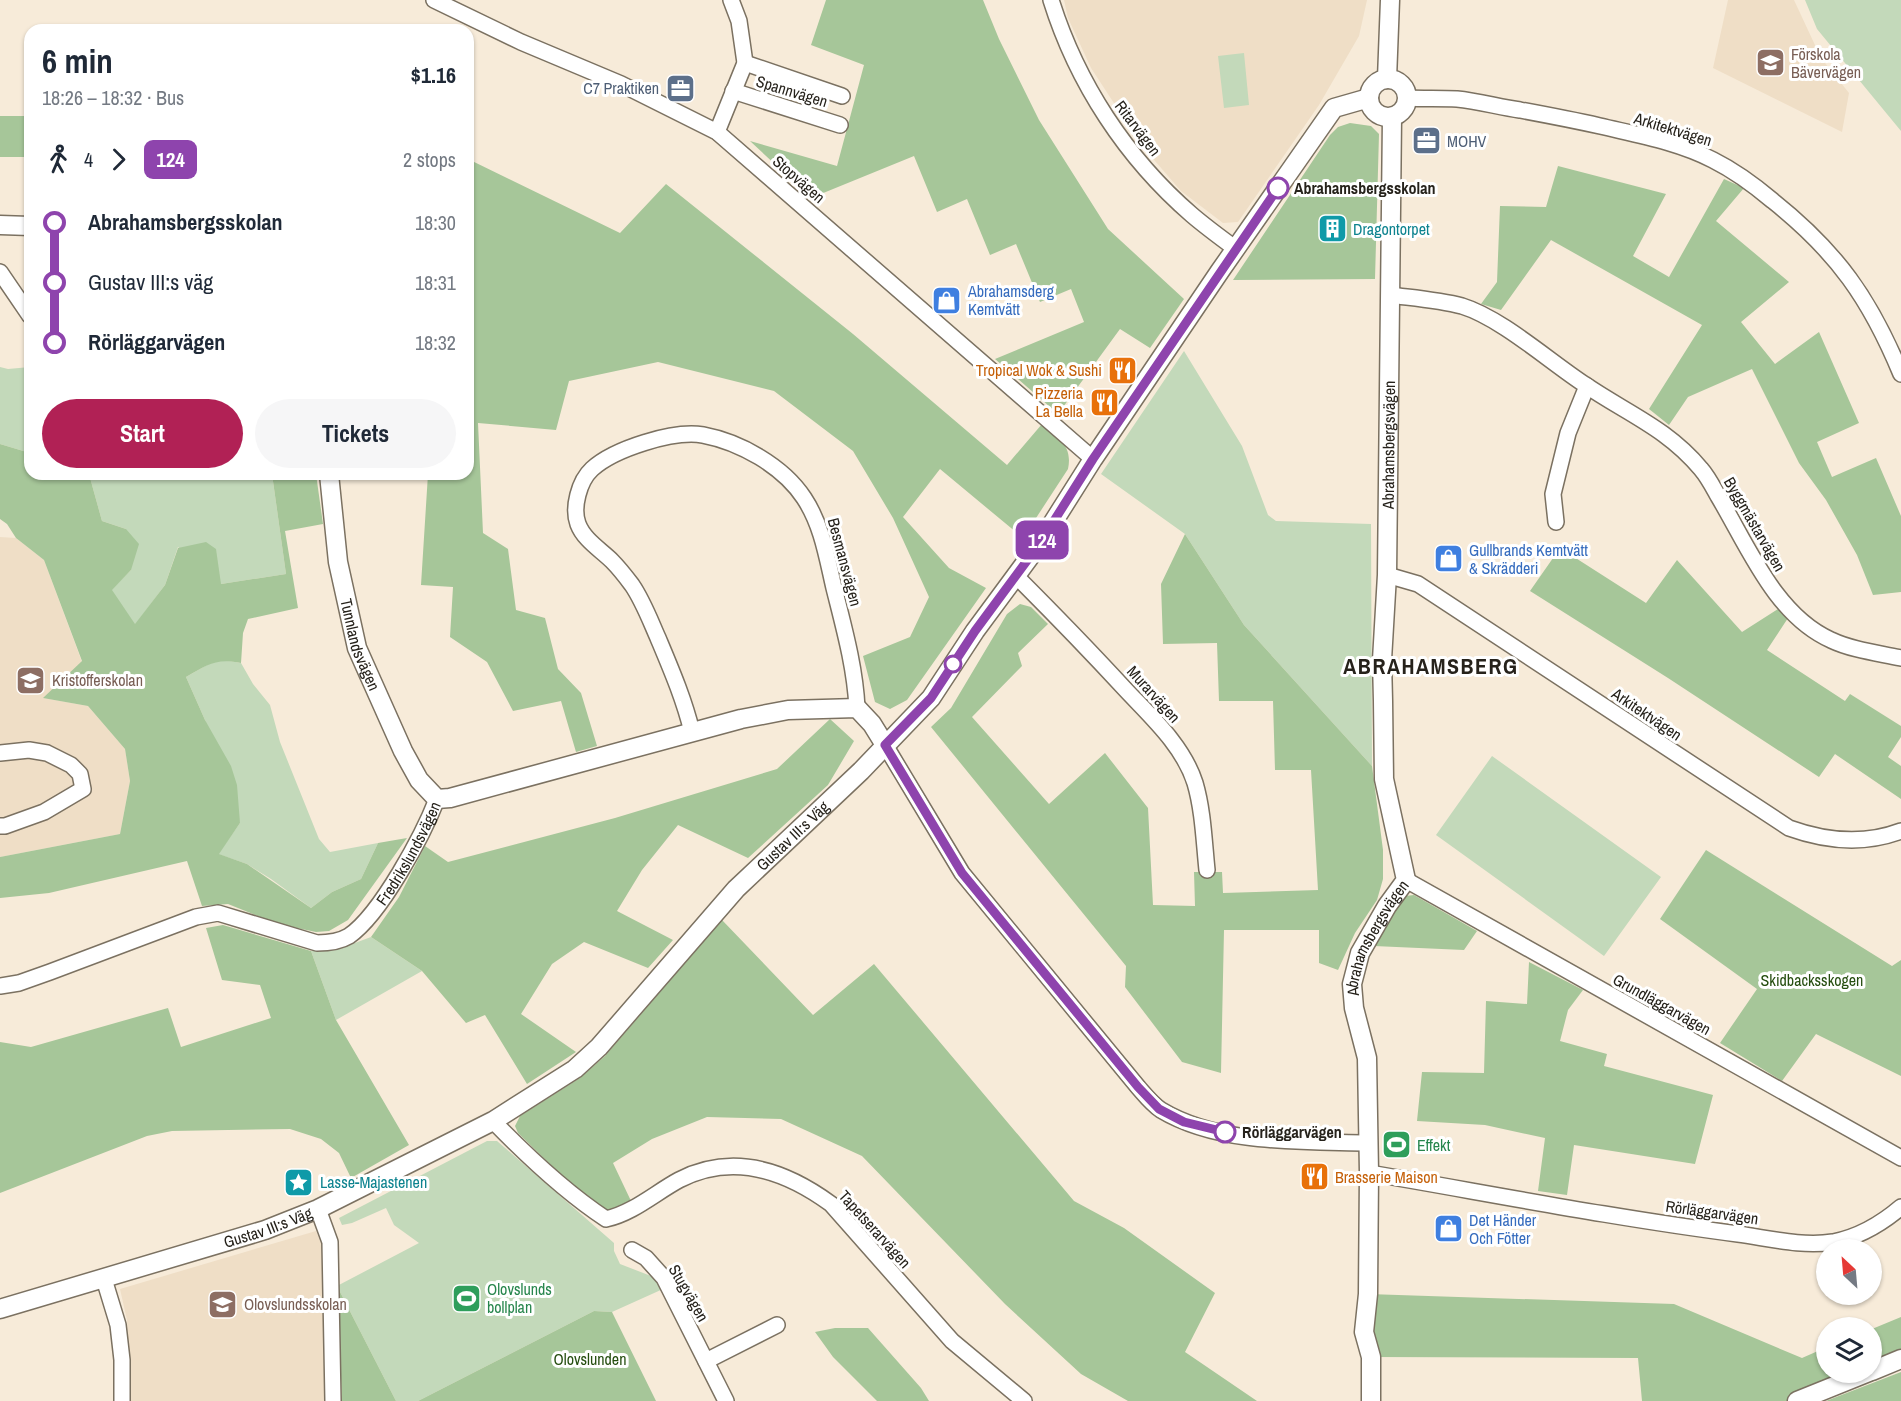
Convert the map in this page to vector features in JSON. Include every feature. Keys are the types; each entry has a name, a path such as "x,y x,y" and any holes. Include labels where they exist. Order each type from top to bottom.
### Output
{"street":[{"name":"Stopvägen","path":"434,0 521,42 621,84 717,132 1093,459"},
{"name":"Spannvägen","path":"717,132 745,63 739,21 731,0"},
{"name":"Ritarvägen","path":"1051,0 1076,65 1104,114 1128,148 1160,185 1192,216 1236,249"},
{"path":"1387,79 1390,0"},
{"name":"Spannvägen","path":"745,63 842,96"},
{"path":"1387,79 1401,84 1407,98 1403,110 1392,117 1376,113 1369,98 1374,85 1387,79"},
{"name":"Spannvägen","path":"733,91 840,125"},
{"name":"Gustav III:s Väg","path":"0,1309 265,1230 318,1209 493,1121 575,1069 599,1047 736,889 861,771 931,698 975,631 1040,543 1093,459 1334,108 1369,98"},
{"name":"Arkitektvägen","path":"1407,98 1482,102 1570,119 1684,148 1712,159 1746,178 1804,225 1832,256 1867,304 1884,333 1901,374"},
{"name":"Abrahamsbergsvägen","path":"1371,1401 1371,1357 1364,1332 1368,1294 1370,1173 1367,1058 1354,1008 1352,984 1360,953 1387,906 1406,880 1384,779 1382,660 1387,575 1392,117"},
{"path":"0,225 24,226"},
{"path":"0,272 24,307"},
{"name":"Byggmästarvägen","path":"1390,295 1462,306 1489,318 1587,387 1665,434 1702,470 1774,592 1795,617 1812,631 1830,640 1849,647 1901,658"},
{"path":"1556,522 1553,494 1568,433 1587,387"},
{"name":"Besmansvägen","path":"693,732 686,705 646,609 632,586 611,560 590,542 578,524 576,504 580,488 590,471 604,461 635,446 683,435 701,435 741,448 783,475 804,498 820,530 856,682 857,708"},
{"name":"Tunnlandsvägen","path":"330,480 338,562 357,648 403,751 419,780 437,799"},
{"name":"Murarvägen","path":"1015,575 1083,643 1152,718 1186,762 1195,783 1200,805 1208,870"},
{"name":"Arkitektvägen","path":"1387,575 1418,584 1789,828 1834,840 1860,840 1890,836 1901,831"},
{"path":"857,708 872,724 962,873 1155,1105 1184,1122 1218,1131 1269,1140 1368,1143"},
{"name":"Fredrikslundsvägen","path":"0,986 19,983 196,917 218,913 317,943 331,943 347,937 365,922 380,903 426,827 437,799 466,794 693,732 788,710 857,708"},
{"path":"0,753 29,750 47,753 71,765 80,774 83,789 44,813 0,826"},
{"name":"Grundläggarvägen","path":"1406,880 1901,1158"},
{"name":"Tapetserarvägen","path":"493,1121 585,1206 606,1219 621,1216 681,1179 715,1168 755,1168 801,1184 831,1204 951,1341 1024,1401"},
{"name":"Rörläggarvägen","path":"1370,1173 1674,1226 1804,1243 1832,1242 1857,1235 1889,1218 1901,1208"},
{"path":"318,1209 330,1242 333,1401"},
{"name":"Stugvägen","path":"632,1250 646,1258 664,1278 726,1401"},
{"path":"104,1278 118,1324 122,1360 122,1401"},
{"path":"706,1361 777,1325"},
{"path":"1882,1367 1901,1359"},
{"path":"1797,1401 1842,1383"}],"shaded area":[{"name":"Abrahamsbergsskolan","path":"1064,0 1367,0 1359,36 1319,105 1238,222 1223,223 1181,191 1142,146 1091,68 1068,18"},
{"name":"Förskola Bävervägen","path":"1728,0 1794,0 1821,58 1849,93 1842,132 1713,68"},
{"name":"Kristofferskolan","path":"0,537 16,538 44,560 82,662 44,698 88,706 125,749 130,781 120,834 0,857"},
{"name":"Olovslundsskolan","path":"316,1231 322,1246 325,1401 131,1401 127,1320 120,1289"}],"green space":[{"path":"826,0 983,0 999,39 1039,120 1108,229 1184,299 1150,348 1120,329 1058,414 995,359 1084,322 1071,289 1040,302 1016,244 990,255 967,199 937,212 914,156 811,198 750,141 837,166 864,65 811,45"},
{"path":"1805,0 1901,0 1901,131 1817,29"},
{"path":"1244,53 1249,105 1224,108 1218,56"},
{"path":"0,116 24,116 24,157 0,157"},
{"path":"1350,123 1371,126 1379,134 1375,279 1233,280 1330,135 1338,127"},
{"path":"474,162 620,233 666,184 853,334 1007,465 1042,424 1059,438 1068,454 1068,469 1023,538 940,469 903,517 949,568 986,588 907,700 890,709 875,702 863,656 910,637 929,597 893,518 853,451 774,391 658,362 569,381 556,430 478,423 483,533 508,549 516,610 545,618 558,669 581,693 597,746 576,752 561,701 513,711 487,662 450,637 453,587 421,585 428,480 474,480"},
{"path":"1558,166 1666,194 1633,256 1669,277 1724,179 1744,188 1716,221 1789,282 1741,322 1775,364 1819,332 1859,423 1817,442 1832,477 1876,458 1901,516 1901,592 1873,595 1857,555 1826,500 1799,463 1752,369 1688,397 1669,425 1649,409 1702,325 1551,240 1501,310 1481,304 1497,282 1500,206 1546,207"},
{"path":"1184,351 1242,446 1268,515 1276,521 1371,524 1372,766 1244,625 1185,534 1101,474"},
{"path":"0,367 8,369 24,368 24,451 0,444"},
{"path":"0,444 24,451 24,480 91,480 102,521 126,529 139,544 131,570 112,590 135,624 165,585 178,548 206,542 216,549 221,584 286,574 273,480 317,480 323,524 285,531 298,608 248,619 243,633 241,663 218,662 186,677 205,720 231,766 237,785 240,823 219,854 247,864 311,908 332,892 361,879 378,843 407,838 348,920 329,931 316,932 278,924 228,904 202,906 187,861 49,893 0,898 0,857 120,834 130,781 125,749 88,706 43,698 82,661 44,560 16,538 7,524 0,519"},
{"path":"91,480 273,480 286,574 221,584 178,547 165,585 135,625 111,590 131,570 126,529 102,521"},
{"path":"1185,534 1244,625 1372,766 1383,850 1383,879 1377,900 1355,933 1338,970 1319,963 1319,930 1224,930 1221,1073 1182,1062 1125,987 1126,966 931,727 951,708 1007,614 1020,604 1031,607 1048,624 1018,653 1022,666 972,717 1049,804 1105,753 1148,808 1153,905 1195,906 1194,872 1222,872 1223,893 1318,890 1311,770 1275,770 1273,701 1219,701 1217,643 1163,644 1161,584"},
{"path":"1560,548 1646,603 1677,560 1742,632 1778,609 1788,618 1767,650 1845,701 1850,694 1901,726 1901,737 1888,757 1901,766 1901,799 1835,754 1819,777 1530,591"},
{"path":"224,660 241,663 253,684 270,705 280,742 319,839 330,852 378,843 361,879 332,892 311,908 247,864 218,854 240,823 205,720 186,677 212,662"},
{"path":"830,719 854,741 828,785 748,858 678,825 642,870 617,911 673,940 648,968 584,942 552,964 521,1014 576,1052 527,1084 485,1015 466,1023 422,971 371,937 399,897 425,846 448,862 615,818 777,769"},
{"path":"1492,756 1661,877 1604,956 1436,835"},
{"name":"Skidbacksskogen","path":"1706,850 1892,966 1901,960 1901,1076 1816,1034 1782,1081 1720,1043 1757,989 1660,919"},
{"path":"1414,895 1477,931 1464,950 1374,946 1405,896"},
{"path":"722,920 813,1015 874,964 1074,1201 1124,1228 1215,1293 1185,1352 1257,1401 1128,1401 1081,1374 1005,1304 862,1156 781,1119 707,1117 652,1139 613,1163 631,1201 606,1219 518,1133 515,1126 520,1116 580,1078 605,1056"},
{"path":"223,925 311,951 336,1020 409,1145 351,1178 339,1153 321,1139 290,1129 172,1131 147,1136 0,1193 0,1042 31,1047 168,1008 181,1047 271,1018 260,985 222,980 206,928"},
{"path":"371,937 422,971 336,1020 311,951 336,950"},
{"path":"1529,962 1583,990 1568,1010 1560,1041 1607,1054 1604,1066 1713,1095 1695,1164 1574,1145 1567,1195 1538,1191 1545,1138 1485,1125 1417,1121 1422,1072 1484,1073 1486,1001 1527,1004"},
{"name":"Olovslunds bollplan","path":"487,1141 497,1141 614,1243 614,1251 620,1264 651,1276 663,1289 612,1312 594,1311 418,1401 396,1401 337,1286 419,1243 394,1225 386,1208 352,1223 342,1225 339,1218"},
{"path":"337,1286 396,1401 342,1401"},
{"path":"1368,1294 1674,1304 1802,1358 1816,1352 1816,1383 1842,1383 1802,1401 1642,1401 1638,1358 1371,1357"},
{"name":"Olovslunden","path":"594,1311 612,1312 656,1401 418,1401"},
{"path":"1901,1317 1901,1353 1882,1363 1882,1325"},
{"path":"835,1328 868,1328 921,1388 929,1401 877,1401 833,1357 815,1332"},
{"path":"1901,1372 1901,1401 1826,1401 1873,1383 1882,1383 1882,1379"}],"bus line":[{"name":"124","path":"1225,1132 1184,1122 1159,1109 1138,1087 962,873 885,745 931,698 975,631 1040,543 1093,459 1278,188"}],"place":[{"name":"Förskola Bävervägen","path":"1770,63"},
{"name":"C7 Praktiken","path":"680,88"},
{"name":"MOHV","path":"1426,141"},
{"name":"Abrahamsbergsskolan","path":"1278,188"},
{"name":"Dragontorpet","path":"1332,229"},
{"name":"Abrahamsderg Kemtvätt","path":"947,300"},
{"name":"Tropical Wok & Sushi","path":"1123,370"},
{"name":"Pizzeria La Bella","path":"1104,402"},
{"name":"Gullbrands Kemtvätt & Skrädderi","path":"1448,559"},
{"name":"Kristofferskolan","path":"31,680"},
{"name":"Rörläggarvägen","path":"1225,1132"},
{"name":"Effekt","path":"1396,1145"},
{"name":"Brasserie Maison","path":"1314,1177"},
{"name":"Lasse-Majastenen","path":"299,1182"},
{"name":"Det Händer Och Fötter","path":"1448,1229"},
{"name":"Olovslunds bollplan","path":"466,1298"},
{"name":"Olovslundsskolan","path":"223,1304"}],"district":[{"name":"ABRAHAMSBERG","path":"1431,666"}]}
